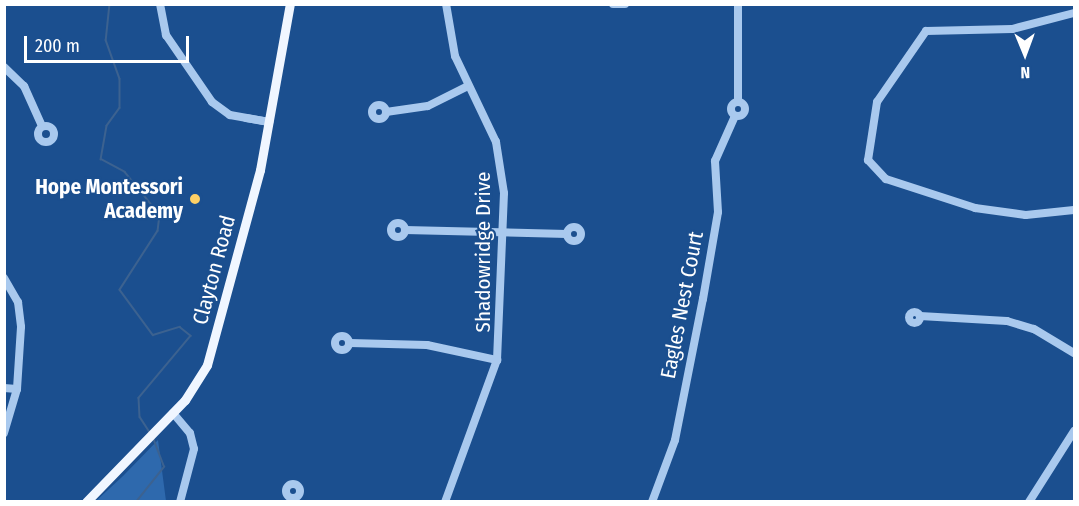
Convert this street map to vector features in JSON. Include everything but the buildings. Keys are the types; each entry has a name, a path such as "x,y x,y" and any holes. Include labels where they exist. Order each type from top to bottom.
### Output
{"main road":[{"name":"Clayton Road","path":"86,501 166,421 207,365 269,122 290,4"}],"street":[{"path":"160,4 166,35 201,90 230,115 269,122"},
{"name":"Shadowridge Drive","path":"445,501 497,360 504,232 500,154 451,45 446,4"},
{"path":"613,4 625,4"},
{"name":"Eagles Nest Court","path":"652,501 674,442 703,299 718,212 715,161 735,116 745,112 738,102 738,4"},
{"path":"1074,13 1012,29 926,31 882,93 868,150 874,173 936,197 1002,213 1074,210"},
{"path":"4,67 24,86 42,126"},
{"path":"386,112 428,106 468,86"},
{"path":"405,230 567,234"},
{"path":"4,278 18,302 17,388 4,433"},
{"path":"920,316 1007,321 1074,353"},
{"path":"350,343 427,345 497,360"},
{"path":"4,388 17,388"},
{"path":"173,413 190,433 194,449 180,501"},
{"path":"1029,501 1074,430"}],"shaded area":[{"path":"158,440 166,501 96,501 123,476"}],"waterway":[{"path":"110,4 106,40 120,79 120,108 107,126 101,159 125,172 160,215 158,231 120,290 153,335 180,327 191,336 139,398 140,417 149,431"},
{"path":"136,502 164,467 153,438"}],"place":[{"name":"Hope Montessori Academy","path":"195,199"}]}
